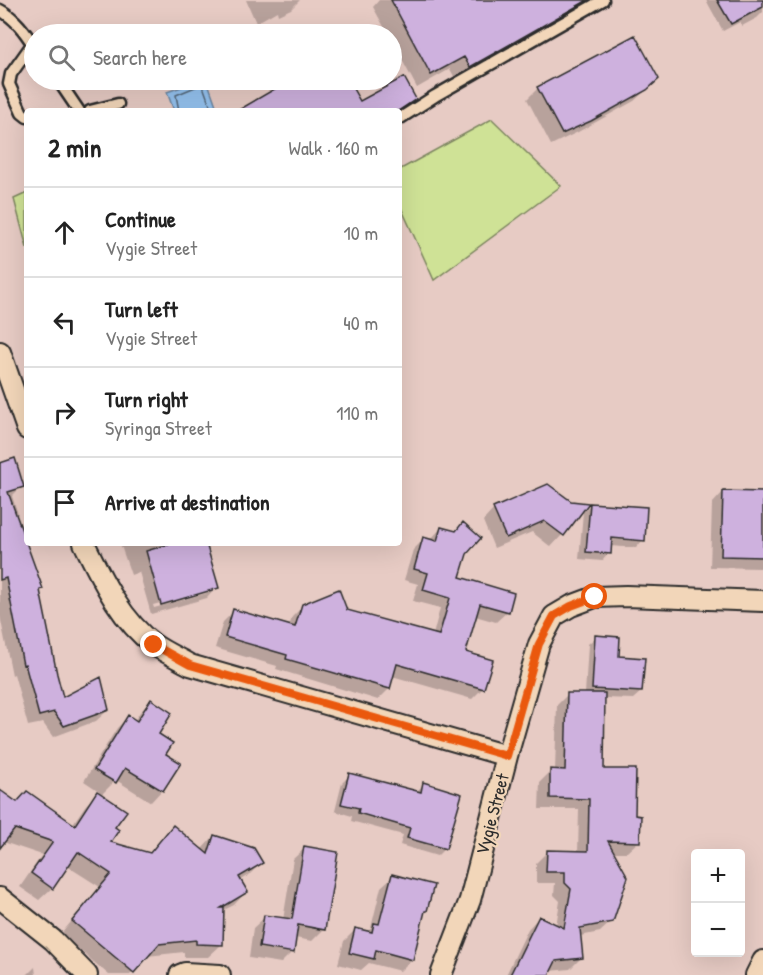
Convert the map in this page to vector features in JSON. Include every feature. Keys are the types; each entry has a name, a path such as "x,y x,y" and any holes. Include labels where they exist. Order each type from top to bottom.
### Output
{"street":[{"path":"0,352 24,420"},
{"path":"86,546 107,588 132,624 154,645 190,665 507,756"},
{"name":"Vygie Street","path":"441,975 470,900 539,644 554,616 571,606 595,597 763,601"},
{"path":"0,898 53,940 87,975"},
{"path":"756,975 763,961"},
{"path":"180,975 185,973 220,975"}],"lane":[{"path":"402,117 603,0"},
{"path":"0,10 24,32"},
{"path":"24,58 9,80 10,88 24,114"},
{"path":"65,90 78,108"},
{"path":"102,108 118,104"}],"green space":[{"path":"492,119 561,186 434,280 402,210 402,168"},
{"path":"24,194 24,237 14,199"}],"water":[{"path":"211,90 217,108 173,108 167,92"}],"building":[{"path":"391,0 588,0 470,67 464,57 431,75"},
{"path":"717,0 763,0 763,7 731,24"},
{"path":"635,35 659,79 647,90 562,134 537,87"},
{"path":"404,77 416,99 402,108 242,108 273,90 354,90 360,101 380,90 402,90 402,78"},
{"path":"15,458 24,487 8,492 24,536 24,546 27,546 43,589 40,590 63,697 101,677 109,710 64,726 54,712 39,716 25,664 23,665 6,578 0,580 0,463"},
{"path":"548,484 571,501 589,503 564,536 544,521 506,538 493,508"},
{"path":"723,491 763,492 763,557 721,556"},
{"path":"590,503 647,507 645,541 612,538 611,554 586,552"},
{"path":"463,522 481,538 467,554 460,577 514,593 509,612 480,604 466,652 493,660 484,689 397,664 390,689 286,659 287,655 225,637 233,609 295,627 302,604 339,589 347,610 439,635 450,598 423,590 428,573 414,569 423,537 437,541 441,527 456,531"},
{"path":"163,546 207,546 219,588 161,605 146,551"},
{"path":"595,635 620,637 619,656 645,658 642,692 592,689"},
{"path":"567,693 605,693 604,769 636,769 635,815 641,816 640,842 608,841 628,877 613,922 580,928 583,958 556,961 549,975 510,975 539,916 564,928 571,889 565,883 565,872 546,872 547,850 588,851 589,799 550,798 550,769 565,770"},
{"path":"151,699 172,713 159,734 173,743 166,754 181,763 163,791 125,768 116,783 94,770 128,715 137,721"},
{"path":"349,773 421,792 423,782 462,794 446,849 407,838 410,828 358,813 359,808 341,804"},
{"path":"0,790 17,802 27,791 75,825 97,791 127,811 115,827 119,830 111,842 150,853 173,825 208,854 214,835 254,848 263,863 239,877 248,892 221,908 224,908 223,945 196,944 196,940 159,944 134,973 72,921 111,874 78,852 53,889 31,873 53,842 15,829 0,848"},
{"path":"304,846 338,852 325,930 298,925 294,953 259,947 264,915 292,919"},
{"path":"392,874 434,885 413,960 376,950 374,959 349,953 355,928 372,932 374,923 379,924"}],"route":[{"path":"154,645 190,665 507,756 539,644 554,616 571,606 595,597"}]}
